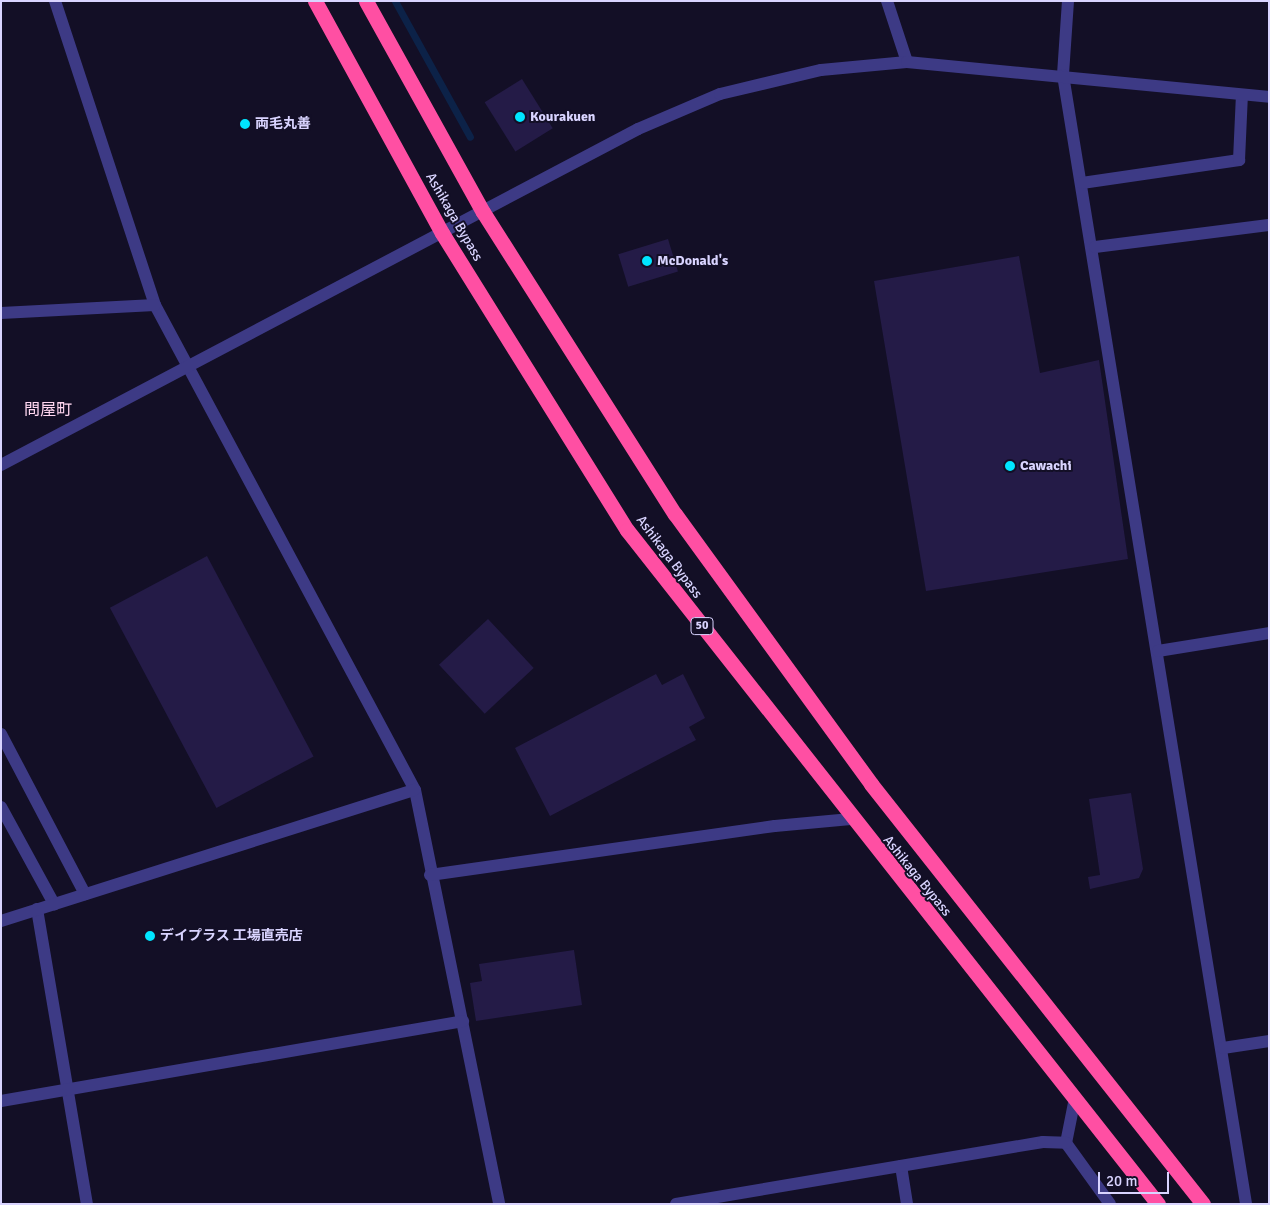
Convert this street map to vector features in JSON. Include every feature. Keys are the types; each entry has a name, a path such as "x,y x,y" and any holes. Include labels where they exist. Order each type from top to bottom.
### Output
{"highway":[{"name":"Ashikaga Bypass","path":"315,1 442,233 627,530 851,819 1158,1204"},
{"name":"Ashikaga Bypass","path":"366,1 482,212 681,522 872,784 1203,1204"}],"street":[{"path":"55,1 155,305 414,790 430,875 463,1020 499,1204"},
{"path":"887,1 907,62"},
{"path":"1068,1 1063,75 1095,247 1158,651 1223,1048 1246,1204"},
{"path":"1,465 638,129 720,94 820,70 907,62 1063,75 1269,97"},
{"path":"1082,183 1239,160 1242,95"},
{"path":"1095,247 1269,225"},
{"path":"1,313 155,305"},
{"path":"1158,651 1269,633"},
{"path":"1,734 85,894"},
{"path":"1,921 414,790"},
{"path":"1,807 54,904"},
{"path":"430,875 775,826 851,819"},
{"path":"37,909 87,1204"},
{"path":"1,1101 68,1091 463,1020"},
{"path":"1223,1048 1269,1041"},
{"path":"1075,1098 1066,1143 1110,1204"},
{"path":"676,1204 1043,1142 1066,1143"},
{"path":"901,1166 907,1204"}],"building":[{"name":"Kourakuen","path":"522,79 553,128 515,152 485,102"},
{"name":"McDonald's","path":"668,239 678,272 628,287 618,254"},
{"name":"Cawachi","path":"1019,256 1040,373 1099,360 1128,559 926,591 874,281"},
{"path":"207,556 314,756 216,808 110,608"},
{"path":"488,619 534,668 485,714 439,665"},
{"path":"656,674 662,685 683,674 705,718 689,727 696,740 550,816 515,748"},
{"path":"1131,793 1143,869 1139,878 1090,889 1088,877 1100,875 1089,799"},
{"path":"574,950 582,1005 476,1021 470,983 482,981 479,964"}],"waterway":[{"path":"395,1 470,137"}],"place":[{"name":"Kourakuen","path":"520,117"},
{"name":"両毛丸善","path":"245,124"},
{"name":"McDonald's","path":"647,261"},
{"name":"Cawachi","path":"1010,466"},
{"name":"デイプラス 工場直売店","path":"150,936"}],"district":[{"name":"問屋町","path":"48,410"}]}
